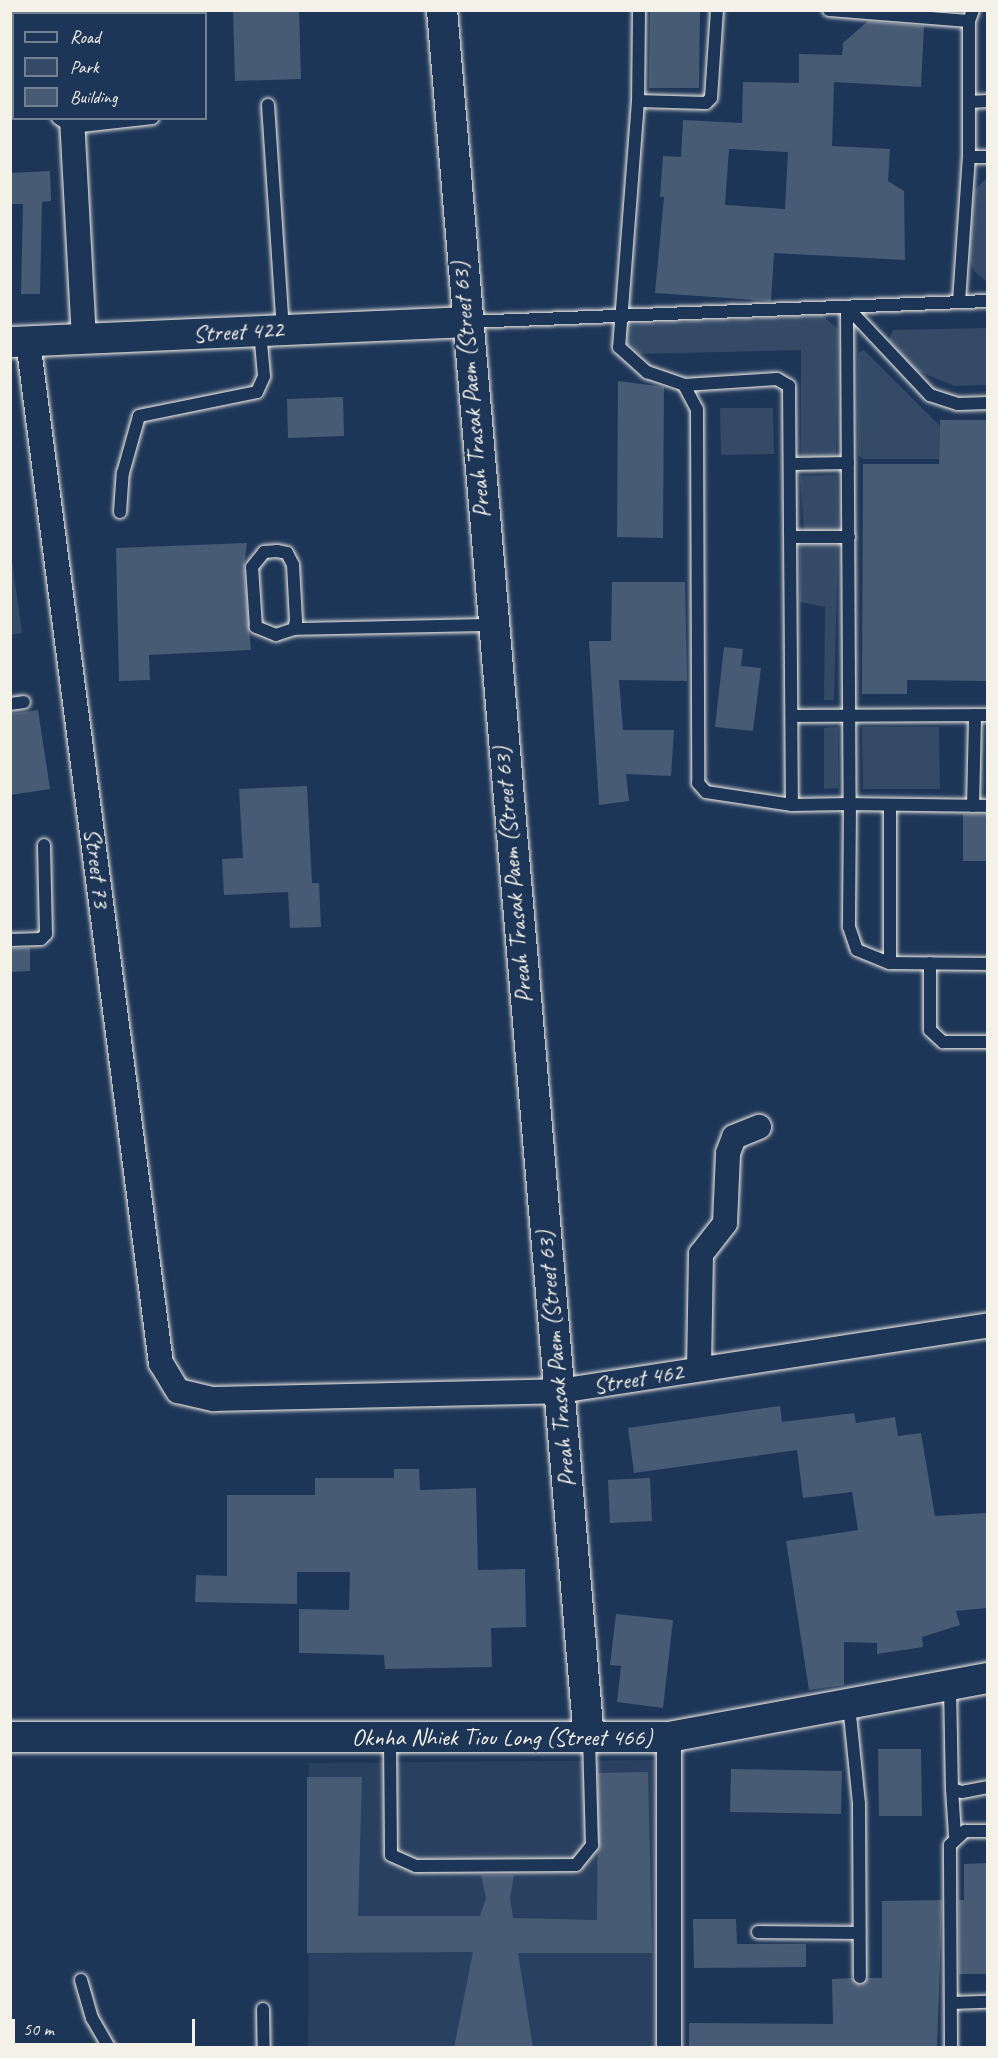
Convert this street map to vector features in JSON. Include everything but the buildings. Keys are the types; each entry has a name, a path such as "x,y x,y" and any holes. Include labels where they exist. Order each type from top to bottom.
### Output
{"street":[{"name":"Preah Trasak Paem (Street 63)","path":"442,10 465,322 589,1738"},
{"path":"67,121 84,338"},
{"name":"Street 422","path":"19,341 465,322"},
{"name":"Street 73","path":"19,341 162,1363 178,1391"},
{"path":"699,1369 701,1254 724,1223 728,1153 734,1137 759,1127"},
{"name":"Street 462","path":"178,1391 214,1399 559,1391 987,1325"},
{"name":"Oknha Nhiek Tiou Long (Street 466)","path":"10,1737 669,1737 987,1678"},
{"path":"669,1737 669,2048"}],"lane":[{"path":"639,10 638,101 619,347 647,372 684,385 777,379 789,386 794,537 792,804"},
{"path":"638,101 706,103 711,98 717,10"},
{"path":"829,10 971,16 969,157 959,302"},
{"path":"969,102 987,102"},
{"path":"120,512 123,473 139,416 257,392 264,376 271,330 268,105"},
{"path":"67,121 95,120"},
{"path":"969,157 987,157 987,147"},
{"path":"465,322 987,301"},
{"path":"847,307 930,395 958,404 987,403"},
{"path":"847,307 849,927 857,950 890,963 987,964"},
{"path":"684,385 697,409 695,772 706,792 792,804 987,806"},
{"path":"793,464 848,463"},
{"path":"794,537 849,537"},
{"path":"294,629 291,559 287,553 264,552 252,567 256,627 276,635 294,629 491,625"},
{"path":"10,704 24,702"},
{"path":"794,716 981,715 973,806"},
{"path":"890,804 890,963"},
{"path":"10,940 41,939 46,934 44,845"},
{"path":"930,963 930,1030 943,1042 987,1042"},
{"path":"950,1685 955,1836 950,1845 951,2048"},
{"path":"849,1703 859,1803 860,1977"},
{"path":"390,1738 391,1855 416,1866 576,1865 592,1845 589,1738"},
{"path":"952,1789 962,1792 987,1787"},
{"path":"955,1836 987,1831"},
{"path":"758,1932 859,1933"},
{"path":"81,1980 92,2018 109,2048"},
{"path":"951,2003 987,2002"},
{"path":"263,2009 264,2048"}],"shaded area":[{"path":"655,1760 654,2047 308,2048 309,1763"}],"green space":[{"path":"987,178 987,282 973,270 969,257 973,191"},
{"path":"822,315 838,329 836,458 801,456 801,350 639,354 628,344 623,325"},
{"path":"987,328 987,385 955,386 915,370 889,340 893,330"},
{"path":"864,350 940,426 939,459 863,459 858,455 858,353"},
{"path":"720,408 773,408 774,454 721,455"},
{"path":"837,475 838,530 804,531 800,476"},
{"path":"800,545 838,545 834,700 824,700 825,607 800,602"},
{"path":"11,553 22,633 10,635"},
{"path":"838,727 838,788 824,789 824,728"},
{"path":"862,727 939,727 940,789 863,789"}]}
